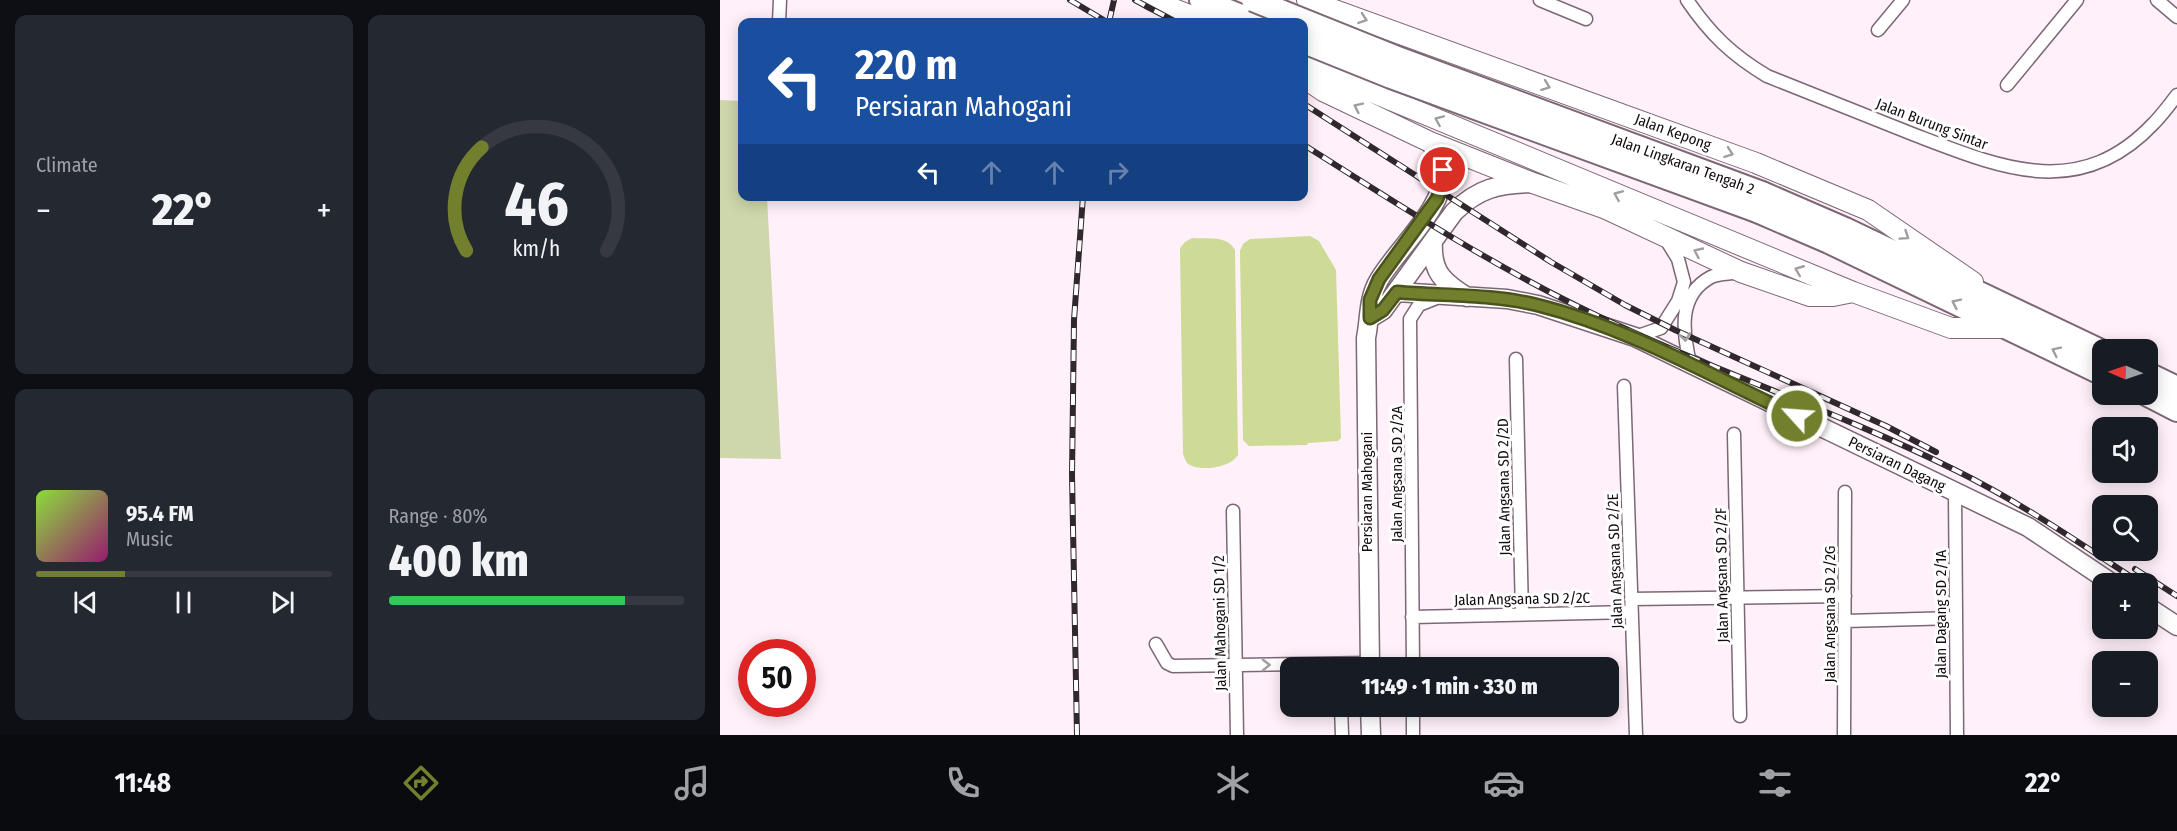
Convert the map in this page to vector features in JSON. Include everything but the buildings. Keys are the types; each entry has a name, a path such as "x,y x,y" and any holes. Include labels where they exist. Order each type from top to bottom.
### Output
{"highway":[{"path":"1201,0 1246,18"},
{"name":"Jalan Lingkaran Tengah 2","path":"1253,0 1298,18"},
{"name":"Jalan Lingkaran Tengah 2","path":"1308,22 1760,202 1840,247 2012,319 2092,348"},
{"name":"Jalan Lingkaran Tengah 2","path":"1308,44 1391,77 1760,202"},
{"name":"Jalan Lingkaran Tengah 2","path":"2012,319 2092,367"},
{"path":"2158,379 2177,388"},
{"path":"2158,400 2177,410"}],"main road":[{"path":"1151,0 1197,18"},
{"name":"Jalan Kepong","path":"1307,0 1756,163 1868,210 2012,319"},
{"path":"1382,96 1375,77 1378,58 1385,47 1396,39 1408,36"},
{"path":"1308,66 1853,292 1951,328 2012,319"},
{"path":"1308,81 1323,91 1430,142 1533,183 1604,208 1741,272 1810,296 1833,296 1853,292"},
{"name":"Persiaran Mahogani","path":"1370,657 1366,338 1370,318 1370,300 1379,279 1437,199 1442,186 1443,170 1430,142"},
{"path":"1370,318 1383,310 1454,212 1467,200 1480,192 1507,184 1533,183"},
{"path":"1432,241 1432,255 1436,270 1442,279 1467,297"},
{"name":"Persiaran Dagang","path":"1397,292 1507,299 1538,305 1635,337 2028,527 2097,573"},
{"path":"2158,614 2177,626"},
{"path":"1370,717 1371,735"}],"street":[{"path":"779,18 780,0"},
{"path":"1540,0 1586,19"},
{"name":"Jalan Burung Sintar","path":"1687,0 1715,37 1745,62 1767,76 1967,155 2025,171 2062,172 2099,162 2127,146 2148,129 2177,95"},
{"path":"1878,30 1903,0"},
{"path":"2007,85 2078,0"},
{"path":"2157,0 2177,17"},
{"path":"1635,337 1661,328 1678,301 1684,282 1678,259 1663,235"},
{"path":"1690,363 1683,317 1695,289 1712,276 1741,272"},
{"name":"Jalan Angsana SD 2/2A","path":"1413,657 1410,319 1419,305 1440,296"},
{"name":"Jalan Angsana SD 2/2D","path":"1516,359 1522,614"},
{"name":"Jalan Angsana SD 2/2E","path":"1624,386 1636,735"},
{"name":"Jalan Angsana SD 2/2F","path":"1734,434 1740,716"},
{"name":"Jalan Angsana SD 2/2G","path":"1844,735 1845,492"},
{"name":"Jalan Dagang SD 2/1A","path":"1955,492 1957,735"},
{"name":"Jalan Mahogani SD 1/2","path":"1233,511 1237,735"},
{"name":"Jalan Angsana SD 2/2C","path":"1412,617 1522,614 1738,597 1845,596"},
{"path":"1845,621 1956,618"},
{"path":"1156,644 1167,663 1173,666 1280,665"},
{"path":"1341,717 1342,735"},
{"path":"1413,717 1413,735"}],"shaded area":[{"path":"720,100 738,101 738,201 767,201 781,459 720,458"},
{"path":"1310,236 1319,241 1336,270 1341,438 1338,441 1308,443 1307,445 1249,446 1243,440 1240,251 1243,244 1250,239"},
{"path":"1192,238 1222,240 1232,245 1235,250 1238,455 1224,465 1210,468 1190,465 1183,454 1180,248"}],"railway":[{"path":"1070,0 1100,18"},
{"path":"1110,18 1114,0"},
{"path":"1135,0 1169,18"},
{"path":"1308,107 1551,262 1625,305 1886,426 1936,452"},
{"path":"1308,147 1437,228 1540,287 1669,348 1861,427 1955,470 2027,510 2125,573"},
{"path":"1077,735 1072,475 1074,320 1083,201"},
{"path":"2135,569 2177,596"}],"route":[{"path":"1443,170 1442,186 1437,199 1379,279 1370,300 1370,318 1383,310 1397,292 1507,299 1538,305 1635,337 1797,416"}]}
